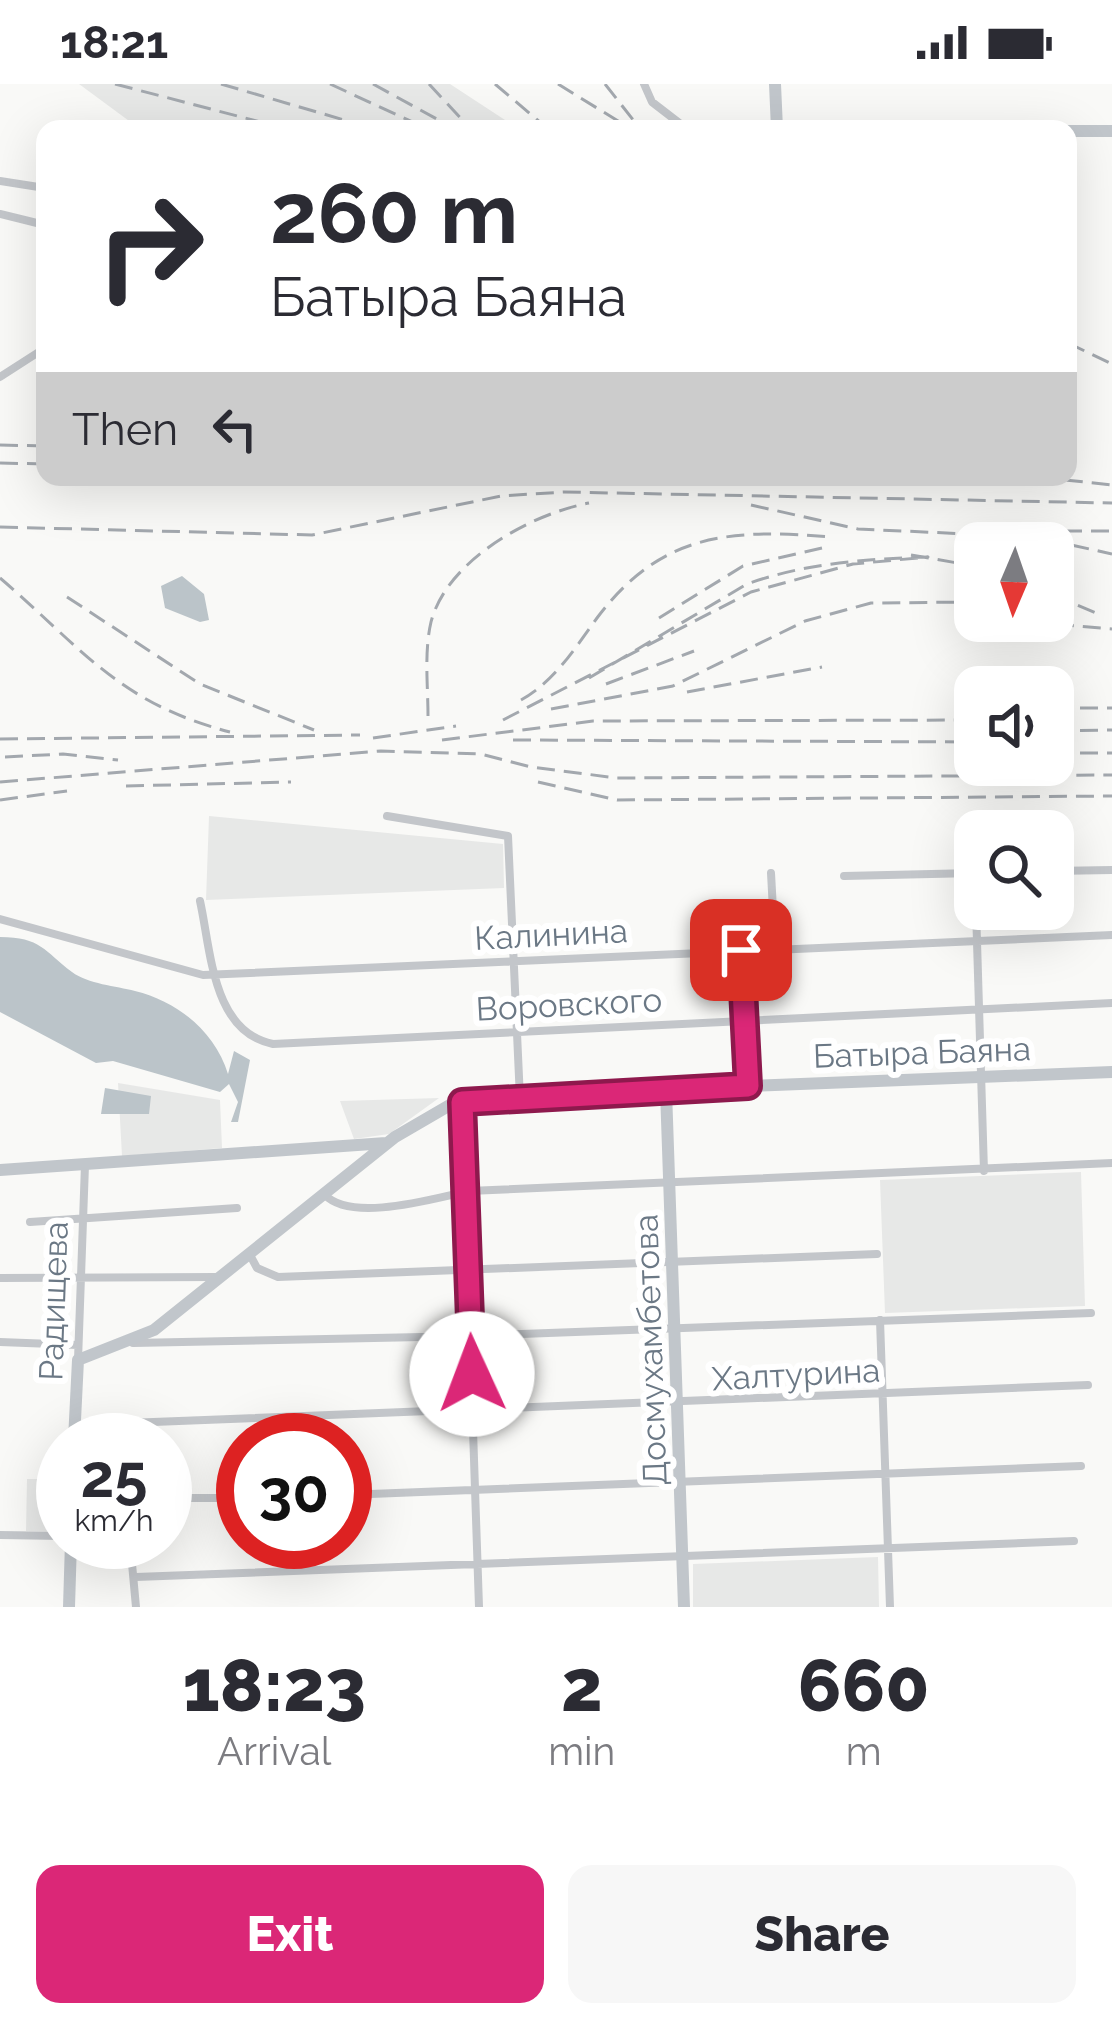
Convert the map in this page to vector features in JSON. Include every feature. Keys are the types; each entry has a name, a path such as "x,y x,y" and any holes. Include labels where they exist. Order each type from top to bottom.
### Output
{"street":[{"path":"644,84 652,102 675,120"},
{"path":"776,84 777,120"},
{"path":"1077,131 1112,130"},
{"path":"0,181 36,187"},
{"path":"0,214 36,223"},
{"path":"0,377 36,354"},
{"path":"386,816 508,836 520,1100"},
{"path":"1074,871 1112,870"},
{"path":"771,873 775,947"},
{"path":"844,876 954,874"},
{"name":"Воровского","path":"200,901 216,975 233,1021 255,1039 273,1044 1112,1003"},
{"name":"Калинина","path":"0,919 182,972 216,975 1112,934"},
{"path":"976,930 984,1171"},
{"path":"741,950 748,1086"},
{"name":"Батыра Баяна","path":"78,1360 131,1342 224,1277 387,1143 431,1112 462,1102 1112,1072"},
{"name":"Досмухамбетова","path":"666,1090 684,1607"},
{"path":"462,1102 469,1191 479,1607"},
{"name":"Батыра Баяна","path":"0,1170 387,1143"},
{"path":"326,1196 336,1205 350,1207 434,1202 469,1191 1112,1163"},
{"name":"Радищева","path":"75,1413 85,1164"},
{"path":"30,1222 237,1208"},
{"path":"250,1255 257,1268 278,1277 877,1254"},
{"path":"0,1278 224,1277"},
{"path":"131,1342 470,1336 1091,1312"},
{"path":"880,1319 890,1607"},
{"path":"0,1342 78,1345"},
{"name":"Халтурина","path":"192,1421 1088,1385"},
{"path":"372,1494 1081,1466"},
{"path":"0,1535 36,1536"},
{"path":"136,1577 1075,1540"},
{"path":"68,1607 69,1569"},
{"path":"135,1569 136,1607"}],"shaded area":[{"path":"79,84 450,84 505,120 128,120"},
{"path":"182,576 204,594 209,620 200,622 165,608 161,586"},
{"path":"209,816 503,844 504,888 206,900"},
{"path":"0,937 33,943 79,976 151,996 180,1011 214,1045 228,1074 234,1051 250,1060 238,1122 231,1122 238,1102 229,1084 220,1092 113,1061 96,1063 0,1012"},
{"path":"118,1083 220,1100 222,1148 122,1156"},
{"path":"105,1088 151,1096 149,1114 101,1114"},
{"path":"439,1098 389,1134 354,1139 340,1101"},
{"path":"1081,1172 1085,1306 885,1313 880,1180"},
{"path":"27,1479 36,1479 36,1531 26,1531"},
{"path":"878,1557 879,1607 693,1607 693,1564"}],"railway":[{"path":"115,84 253,120"},
{"path":"221,84 344,120"},
{"path":"330,84 408,120"},
{"path":"373,84 439,120"},
{"path":"429,84 462,120"},
{"path":"495,84 537,120"},
{"path":"558,84 616,120"},
{"path":"605,84 633,120"},
{"path":"1077,347 1112,364"},
{"path":"0,445 36,446"},
{"path":"0,463 36,464"},
{"path":"1077,481 1112,485"},
{"path":"0,527 312,535 501,496 564,492 1112,503"},
{"path":"428,716 431,622 454,579 494,543 518,529 589,503"},
{"path":"751,505 858,529 1035,537 1112,554"},
{"path":"1074,531 1112,531"},
{"path":"521,700 554,674 622,589 674,552 732,536 833,537"},
{"path":"659,618 743,566 822,548"},
{"path":"911,555 954,562"},
{"path":"503,720 751,592 853,564 928,557 836,563 747,584 589,678"},
{"path":"0,578 130,689 158,706 230,732"},
{"path":"67,597 200,684 314,730"},
{"path":"551,709 673,686 805,621 871,603 954,602"},
{"path":"1074,604 1101,615"},
{"path":"1074,626 1112,629"},
{"path":"606,684 694,651"},
{"path":"687,692 822,667"},
{"path":"1074,708 1112,708"},
{"path":"442,740 593,721 954,720"},
{"path":"373,738 456,726"},
{"path":"1074,731 1112,730"},
{"path":"0,739 360,735"},
{"path":"513,740 954,742"},
{"path":"0,782 381,751 481,754 531,767 617,778 1112,775"},
{"path":"1074,753 1112,753"},
{"path":"5,757 63,754 118,760"},
{"path":"126,786 291,782"},
{"path":"538,782 617,800 1112,796"},
{"path":"0,800 67,791"}],"route":[{"path":"472,1374 469,1191 462,1102 748,1086 741,950"}]}
